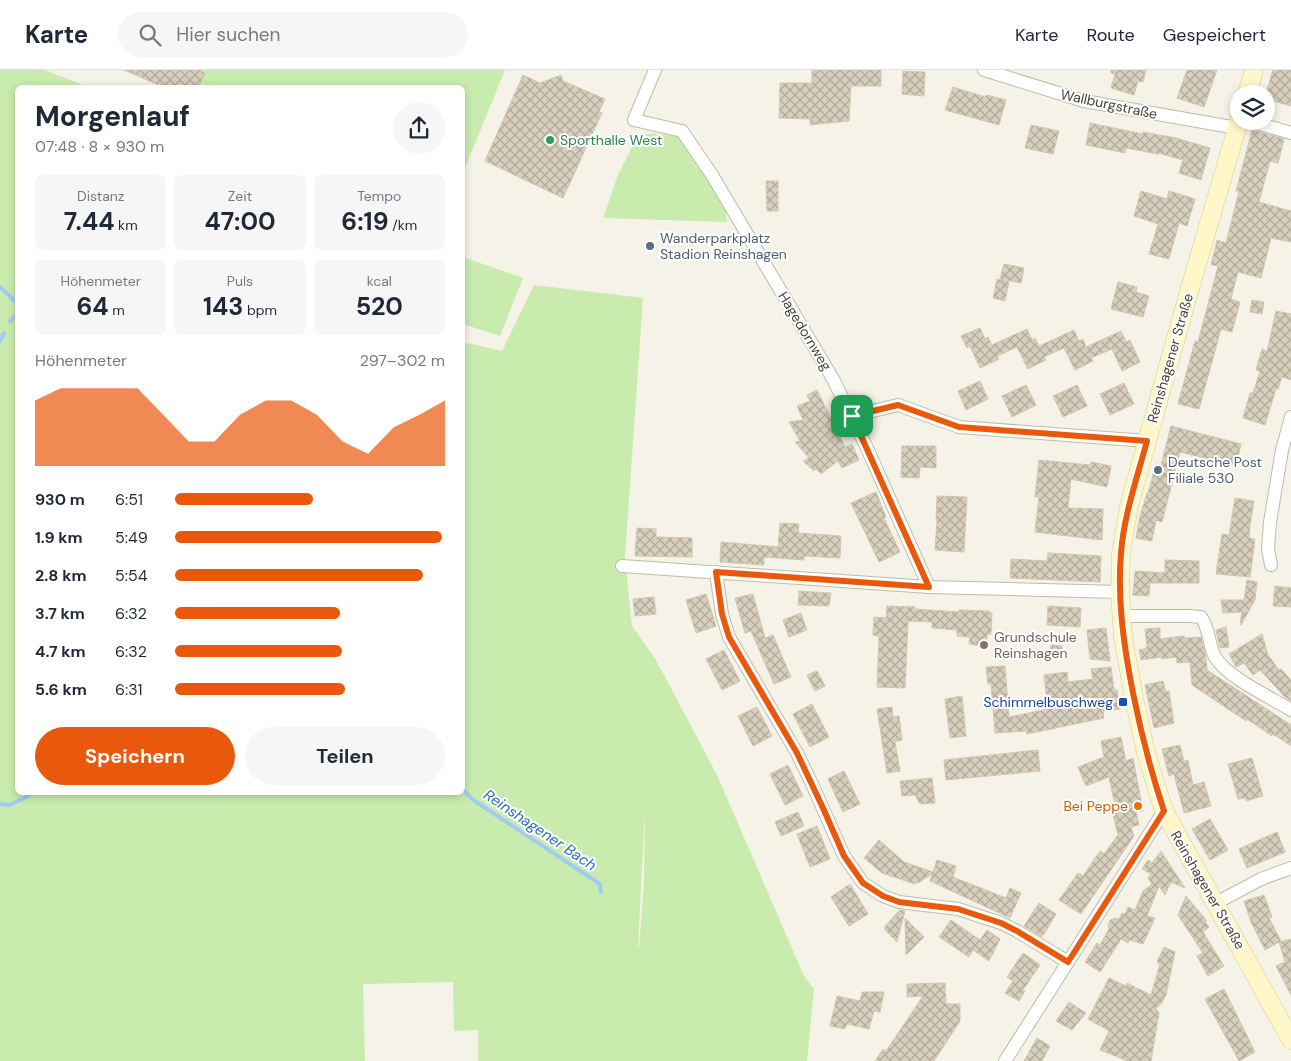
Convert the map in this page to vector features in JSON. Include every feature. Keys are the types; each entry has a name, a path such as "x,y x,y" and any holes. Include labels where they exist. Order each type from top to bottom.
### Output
{"main road":[{"path":"1250,85 1254,70"},
{"name":"Reinshagener Straße","path":"1240,130 1190,288 1129,506 1121,553 1121,616 1125,650 1139,719 1154,781 1164,811 1291,1040"}],"street":[{"name":"Wallburgstraße","path":"984,70 1084,101 1230,121"},
{"name":"Hagedornweg","path":"655,72 634,120 682,131 686,134 717,182 814,346 852,416 929,587"},
{"name":"Wallburgstraße","path":"1275,130 1291,133"},
{"path":"852,416 898,405 959,427 1147,441"},
{"path":"1271,565 1268,549 1270,522 1282,450 1291,418"},
{"path":"622,566 929,587 1120,592"},
{"path":"716,572 722,614 729,637 797,753 844,856 863,883 883,896 899,902 958,909 994,920 1017,931 1068,962"},
{"path":"1121,616 1189,616 1201,618 1206,625 1214,656 1222,666 1233,675 1291,710"},
{"path":"1004,1061 1164,811"},
{"path":"1216,903 1261,879 1291,868"}],"green space":[{"path":"0,70 45,70 83,85 15,85 15,795 465,795 465,342 502,351 534,285 643,298 625,557 632,626 656,660 717,775 804,976 814,989 807,1061 478,1061 478,1030 454,1031 453,982 363,984 365,1061 0,1061","holes":["645,809 644,884 638,947"]},
{"path":"122,70 505,70 465,168 465,85 158,85"},
{"path":"652,133 681,137 726,209 727,222 603,218 618,175 637,137"},
{"path":"465,258 523,278 500,336 465,325"}],"building":[{"path":"125,70 199,70 205,73 199,85 158,85"},
{"path":"812,70 881,70 881,86 851,86 849,121 810,125 810,119 779,118 780,83 812,83"},
{"path":"1111,70 1146,70 1143,82 1138,81 1134,95 1111,88 1115,74 1111,73"},
{"path":"1187,70 1217,70 1204,107 1177,98"},
{"path":"1273,70 1291,70 1291,106 1275,102 1275,85 1268,85"},
{"path":"903,71 925,72 924,96 902,94"},
{"name":"Sporthalle West","path":"523,75 540,83 561,75 563,81 605,99 599,112 602,113 563,198 485,161"},
{"path":"953,87 985,97 986,95 1006,100 999,125 945,110"},
{"path":"1090,123 1143,134 1143,132 1176,138 1210,148 1201,180 1179,173 1183,160 1158,153 1126,148 1125,153 1086,145"},
{"path":"1031,125 1059,131 1053,154 1025,148"},
{"path":"1252,130 1284,139 1278,163 1270,161 1259,202 1291,211 1291,242 1271,238 1261,278 1238,272 1231,299 1240,302 1232,332 1221,329 1199,409 1178,404 1195,341 1198,342 1218,266 1211,265 1217,240 1226,243 1239,191 1236,191"},
{"path":"766,181 778,181 778,211 767,211"},
{"path":"1141,191 1167,199 1169,191 1195,199 1187,226 1179,223 1169,259 1149,254 1158,224 1134,216"},
{"path":"1004,264 1024,268 1021,283 1000,279"},
{"path":"997,279 1009,282 1005,301 993,298"},
{"path":"1118,282 1137,287 1136,292 1149,296 1143,317 1111,309"},
{"path":"1252,300 1264,302 1262,314 1250,312"},
{"path":"1276,311 1291,314 1291,380 1282,377 1278,389 1276,389 1265,425 1243,418 1250,393 1253,393 1260,371 1256,370 1262,349 1267,351"},
{"path":"980,328 985,339 988,337 992,345 1027,329 1032,340 1035,338 1039,346 1074,330 1079,341 1083,339 1086,347 1121,331 1126,342 1130,340 1140,362 1122,371 1112,349 1091,358 1093,361 1075,370 1064,348 1044,357 1046,360 1028,369 1017,347 997,356 999,359 980,368 970,346 967,348 961,336"},
{"path":"980,381 988,399 966,410 958,391"},
{"path":"1124,383 1134,404 1110,415 1100,394"},
{"path":"1026,385 1036,405 1012,417 1002,396"},
{"path":"1077,385 1087,406 1063,417 1053,396"},
{"path":"817,390 845,447 852,444 859,460 842,468 838,461 821,474 816,469 814,471 803,461 809,458 795,442 800,441 789,422 803,420 797,406 810,401 807,395"},
{"path":"1171,426 1241,444 1236,466 1180,452 1162,522 1156,520 1152,541 1136,538 1140,516 1156,464 1161,465"},
{"path":"902,446 936,446 936,468 920,467 919,478 901,477"},
{"path":"1039,460 1090,465 1091,462 1111,466 1107,487 1071,479 1068,508 1103,509 1102,540 1035,532 1039,497 1035,497"},
{"path":"876,492 886,517 884,518 900,552 879,562 851,503"},
{"path":"937,496 967,497 964,552 935,550"},
{"path":"1235,498 1254,501 1249,538 1255,539 1250,577 1216,574 1222,534 1229,535"},
{"path":"780,523 799,524 798,533 841,536 840,558 804,556 804,560 764,557 764,565 720,562 721,542 778,547"},
{"path":"637,528 656,529 656,537 692,538 692,557 635,556"},
{"path":"1048,553 1101,556 1100,582 1010,578 1011,559 1047,561"},
{"path":"1165,560 1199,561 1199,583 1150,583 1149,596 1133,595 1135,571 1165,573"},
{"path":"1247,580 1257,582 1255,600 1240,625 1242,612 1223,613 1221,600 1244,600"},
{"path":"1275,586 1291,588 1291,607 1273,606"},
{"path":"799,591 831,593 829,606 798,605"},
{"path":"706,594 716,626 696,633 686,600"},
{"path":"753,594 765,638 773,635 791,677 774,684 751,631 745,633 735,598"},
{"path":"654,597 656,614 635,616 633,599"},
{"path":"887,606 959,612 959,610 989,611 992,613 991,634 987,634 987,646 969,644 970,637 957,636 957,630 932,628 932,622 908,621 905,688 877,687 879,636 873,635 874,617 886,618"},
{"path":"1048,606 1081,608 1080,627 1047,625"},
{"path":"801,613 807,630 789,637 783,620"},
{"path":"1226,627 1229,647 1220,648 1216,630"},
{"path":"1106,628 1110,661 1090,659 1087,630"},
{"path":"1160,628 1160,639 1184,636 1185,638 1201,637 1207,670 1291,725 1291,746 1247,719 1246,721 1192,685 1190,662 1177,663 1176,657 1141,660 1139,650 1147,648 1145,629"},
{"path":"1262,634 1268,655 1279,670 1281,669 1291,680 1291,701 1260,670 1253,675 1244,663 1236,667 1229,654"},
{"path":"1051,645 1062,646 1061,657 1050,656"},
{"path":"724,650 740,681 722,690 706,659"},
{"path":"1005,666 1009,717 1048,709 1044,675 1067,672 1068,682 1093,679 1091,669 1111,667 1114,690 1117,690 1120,709 1103,711 1104,718 1027,734 1026,731 995,733 991,684 988,684 986,667"},
{"path":"817,671 825,686 815,691 807,675"},
{"path":"1163,681 1166,692 1169,691 1174,723 1154,728 1145,685"},
{"path":"962,696 966,736 950,738 945,699"},
{"path":"812,704 829,737 810,747 793,714"},
{"path":"757,707 772,736 753,746 738,716"},
{"path":"892,707 893,717 899,716 902,740 895,742 900,771 887,773 877,709"},
{"path":"1121,737 1126,761 1133,758 1143,811 1136,812 1139,825 1131,827 1134,836 1081,914 1059,900 1078,873 1083,876 1100,851 1104,854 1118,835 1111,807 1115,806 1109,777 1086,786 1078,767 1104,757 1101,741"},
{"path":"1180,745 1184,761 1188,760 1193,785 1204,782 1211,806 1184,813 1174,774 1169,776 1162,749"},
{"path":"1038,750 1040,771 946,780 944,760"},
{"path":"1252,758 1263,796 1246,801 1245,798 1238,799 1228,764"},
{"path":"788,765 803,796 785,805 770,774"},
{"path":"844,771 860,804 843,812 828,779"},
{"path":"932,778 935,803 920,804 915,795 902,796 900,781"},
{"path":"798,812 804,826 781,836 775,822"},
{"path":"1210,819 1228,850 1210,860 1192,829"},
{"path":"817,826 830,859 810,867 797,834"},
{"path":"1277,832 1285,852 1247,868 1239,849"},
{"path":"879,840 904,862 933,872 937,860 956,866 953,877 1006,898 1010,888 1021,893 1010,918 930,881 932,874 915,884 882,873 864,858"},
{"path":"1161,851 1185,888 1171,882 1165,895 1159,886 1147,916 1155,918 1143,944 1129,940 1128,943 1121,939 1100,972 1085,962 1097,943 1100,945 1109,929 1110,920 1119,919 1122,913 1125,914 1128,907 1135,910 1143,891 1152,884 1148,878 1151,874 1142,869 1148,860 1152,863"},
{"path":"850,884 868,914 849,926 831,897"},
{"path":"1264,895 1272,917 1269,918 1281,941 1265,950 1251,922 1244,901"},
{"path":"1186,896 1207,921 1205,922 1209,927 1203,932 1224,966 1208,976 1197,956 1203,953 1178,915"},
{"path":"1039,903 1056,914 1042,937 1024,926"},
{"path":"900,910 905,911 897,942 885,930 885,926"},
{"path":"905,918 924,937 906,955"},
{"path":"951,920 980,940 987,930 1000,939 989,961 973,950 969,957 939,937"},
{"path":"1291,939 1291,995 1276,966 1285,962 1279,942"},
{"path":"1164,947 1175,952 1166,995 1161,1004 1156,1008 1159,1013 1151,1061 1128,1061 1100,1050 1109,1031 1088,1019 1109,978 1126,986 1127,983 1151,995 1160,964 1157,962"},
{"path":"1023,953 1040,965 1023,990 1025,991 1019,1001 1005,993 1013,981 1007,977"},
{"path":"945,983 946,1004 960,1004 960,1021 934,1061 875,1061 883,1049 886,1051 923,996 907,997 907,984"},
{"path":"1224,989 1255,1052 1239,1061 1205,999"},
{"path":"862,992 884,992 880,1012 874,1011 869,1029 847,1024 845,1029 830,1026 837,996 860,1001"},
{"path":"1069,1002 1086,1013 1072,1030 1056,1021"},
{"path":"1037,1038 1050,1046 1042,1061 1024,1061"}],"waterway":[{"path":"0,287 15,301"},
{"path":"10,321 15,317"},
{"path":"0,341 4,333"},
{"name":"Reinshagener Bach","path":"465,791 472,799 600,884 601,892"},
{"name":"Reinshagener Bach","path":"0,804 10,805 30,795"}],"place":[{"name":"Sporthalle West","path":"550,140"},
{"name":"Wanderparkplatz Stadion Reinshagen","path":"650,246"},
{"name":"Deutsche Post Filiale 530","path":"1158,470"},
{"name":"Grundschule Reinshagen","path":"984,645"},
{"name":"Schimmelbuschweg","path":"1123,702"},
{"name":"Bei Peppe","path":"1138,806"}],"route":[{"path":"898,405 959,427 1147,441 1129,506 1121,553 1121,616 1134,698 1146,753 1164,811 1068,962 1001,923 958,909 899,902 883,896 863,883 844,856 797,753 729,637 722,614 716,572 929,587 852,416 898,405"}]}
